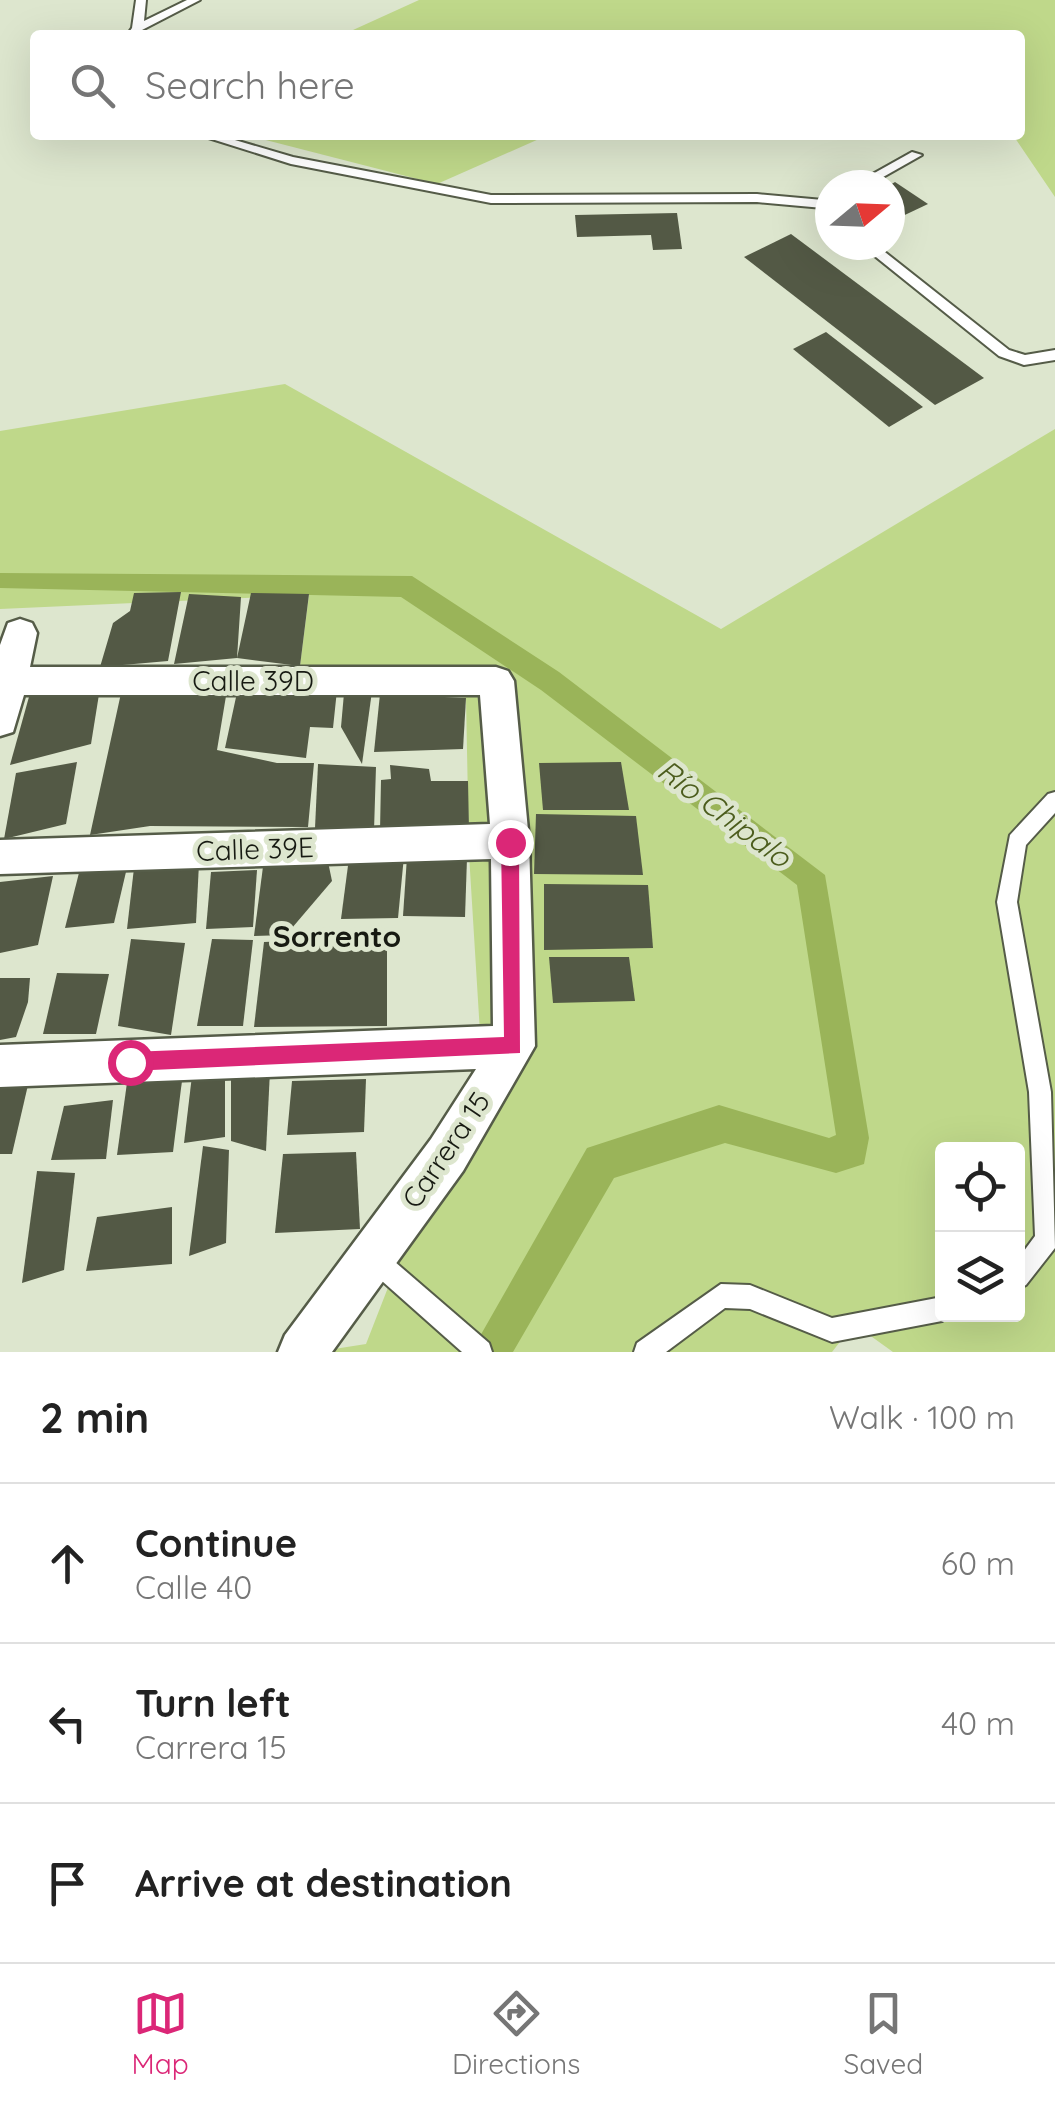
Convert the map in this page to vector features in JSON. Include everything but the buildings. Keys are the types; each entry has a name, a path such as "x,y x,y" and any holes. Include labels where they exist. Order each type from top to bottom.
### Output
{"street":[{"path":"0,722 20,632"},
{"name":"Calle 39D","path":"9,681 496,681 510,842"},
{"path":"0,1066 514,1046 510,842"},
{"name":"Calle 39E","path":"0,857 510,842"},
{"name":"Carrera 15","path":"302,1352 446,1156 514,1046"}],"lane":[{"path":"135,30 140,0"},
{"path":"137,30 195,0"},
{"path":"223,140 291,160 491,200 756,198 815,204"},
{"path":"888,170 916,155"},
{"path":"887,260 1004,353 1024,360 1055,356"},
{"path":"1025,1268 1047,1240 1040,1092 1007,902 1017,841 1055,800"},
{"path":"372,1257 475,1348"},
{"path":"646,1352 721,1296 750,1298 832,1330 935,1311"}],"shaded area":[{"path":"419,0 1055,0 1055,197 1016,140 1025,140 1025,30 353,30"},
{"path":"265,140 537,140 437,184"},
{"path":"285,384 721,629 1055,429 1055,1352 893,1352 854,1324 832,1352 315,1352 366,1344 481,1049 469,854 466,698 300,666 309,595 0,609 0,431"}],"water":[{"name":"Río Chipalo","path":"0,573 412,576 559,672 825,875 869,1138 864,1164 836,1173 725,1143 614,1178 513,1352 471,1352 587,1148 719,1105 829,1138 836,1135 797,885 541,690 401,597 0,588"}],"district":[{"name":"Sorrento","path":"337,937"}],"route":[{"path":"130,1062 514,1046 510,842"}]}
